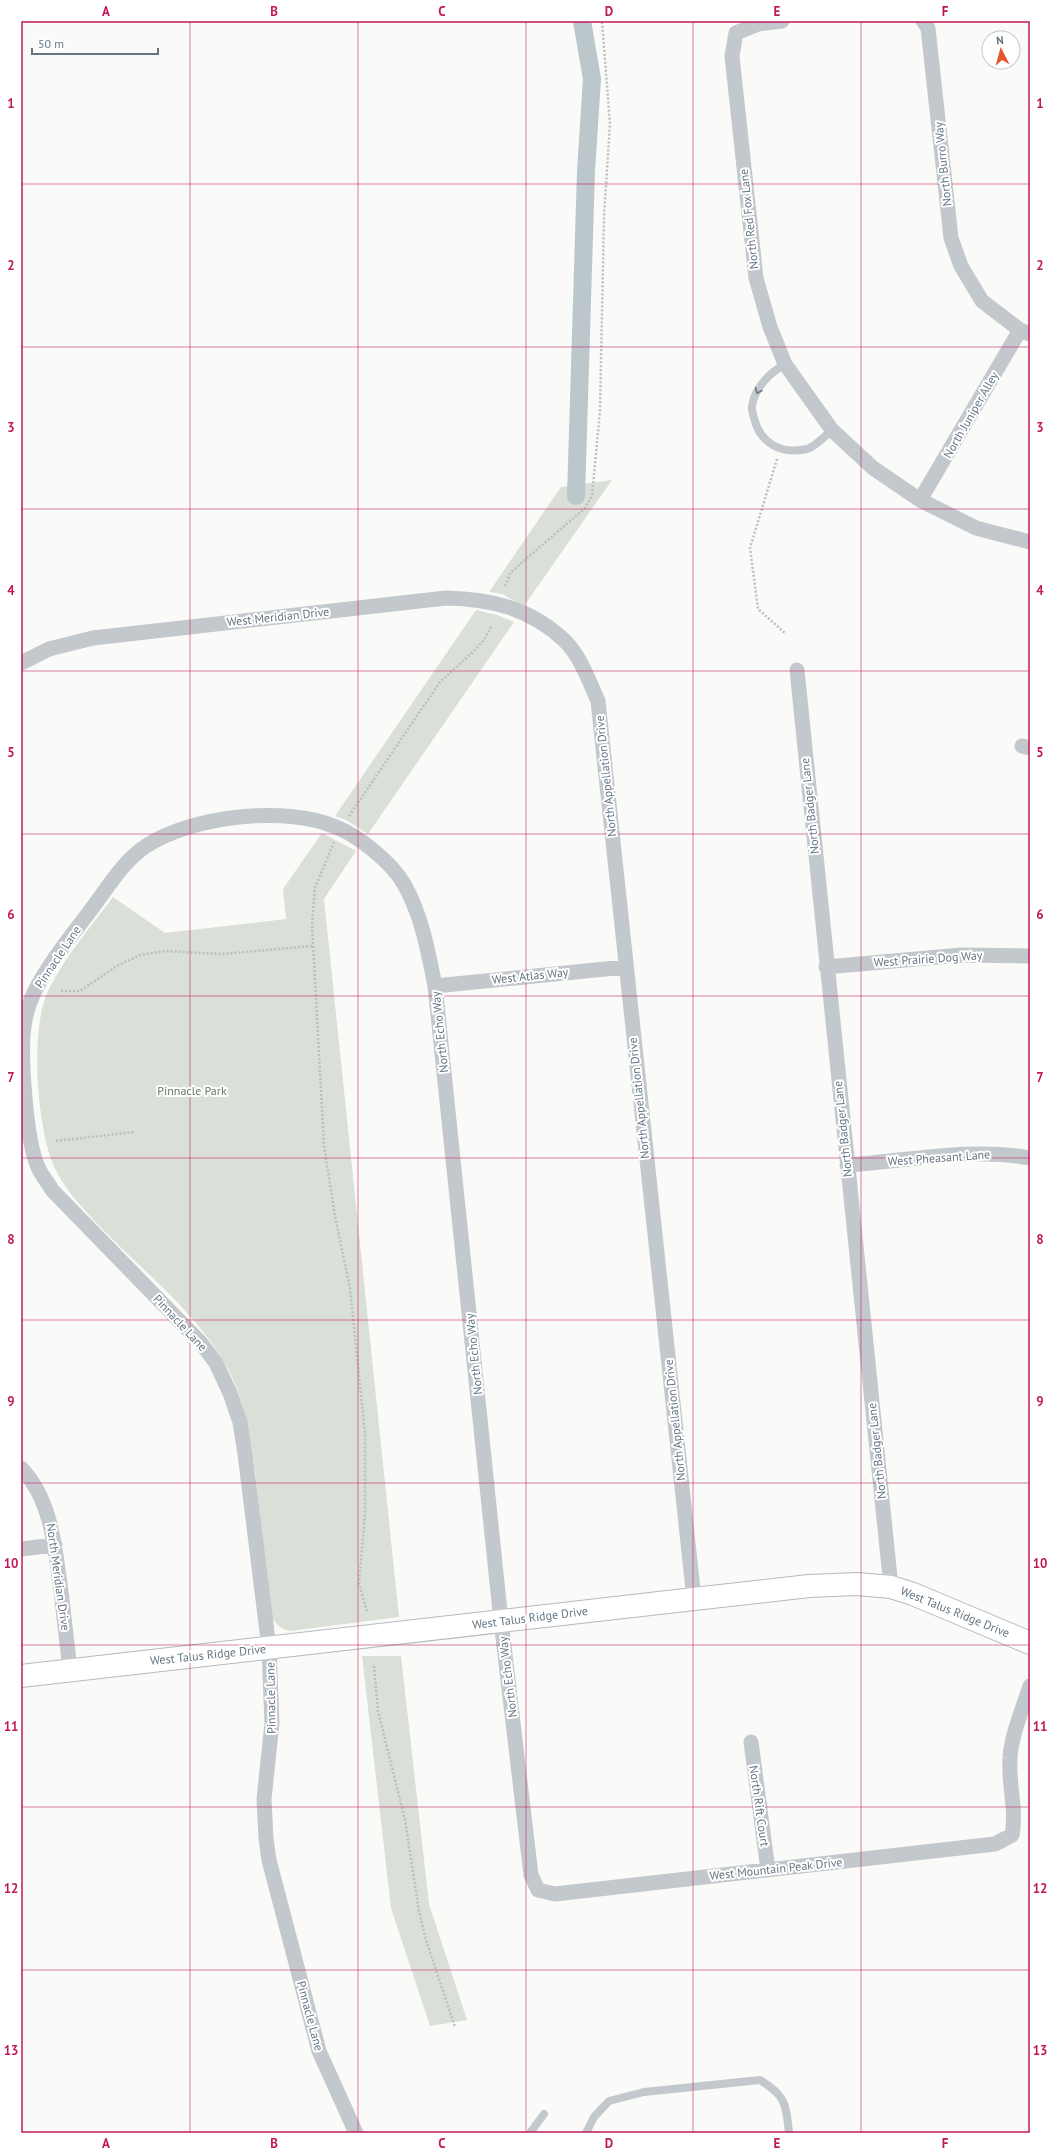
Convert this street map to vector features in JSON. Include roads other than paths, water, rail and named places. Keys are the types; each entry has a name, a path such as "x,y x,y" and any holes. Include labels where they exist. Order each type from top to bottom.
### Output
{"street":[{"name":"North Red Fox Lane","path":"782,21 758,24 736,33 732,56 756,278 770,328 785,364 832,430 872,468 920,500 976,528 1030,542"},
{"name":"North Burro Way","path":"923,21 928,28 951,238 961,266 982,301 1025,332"},
{"name":"North Juniper Alley","path":"920,500 1025,332"},
{"name":"West Meridian Drive","path":"21,664 49,648 93,638 446,598 470,599 504,605 536,619"},
{"name":"North Appellation Drive","path":"536,619 564,641 584,670 598,701 625,967 694,1599"},
{"name":"North Badger Lane","path":"797,670 826,967 891,1587"},
{"name":"Pinnacle Lane","path":"351,2131 318,2051 269,1860 264,1812 265,1780 272,1723 269,1648 240,1422 230,1393 216,1364 201,1343 52,1190 38,1166 31,1138 23,1088 24,1027 37,986 59,952 124,865 144,847 168,833 195,824 239,817 275,816 306,818 341,829 360,840"},
{"name":"North Echo Way","path":"360,840 382,858 404,883 417,911 425,938 435,986 501,1621 531,1875 538,1890"},
{"name":"West Prairie Dog Way","path":"826,967 961,955 1030,956"},
{"name":"West Atlas Way","path":"435,986 625,967"},
{"name":"West Pheasant Lane","path":"847,1165 970,1154 1012,1154 1030,1158"},
{"name":"North Meridian Drive","path":"21,1468 29,1477 41,1498 50,1519 55,1545 70,1670"},
{"path":"21,1549 55,1545"},
{"name":"West Talus Ridge Drive","path":"21,1676 809,1586 857,1584 891,1587 913,1594 1030,1643"},
{"name":"West Mountain Peak Drive","path":"538,1890 555,1894 995,1844 1012,1835 1015,1819 1010,1758 1020,1717 1030,1686"},
{"name":"North Rift Court","path":"751,1742 768,1870"}],"lane":[{"path":"785,364 773,371 761,385 754,399 752,406 757,430 772,447 792,450 808,448 832,430"},
{"path":"586,2133 594,2117 609,2101 644,2092 760,2080 776,2090 786,2106 789,2133"},
{"path":"530,2133 544,2114"}],"waterway":[{"path":"576,496 586,171 592,79 582,21"}],"park label":[{"name":"Pinnacle Park","path":"192,1091"}]}
